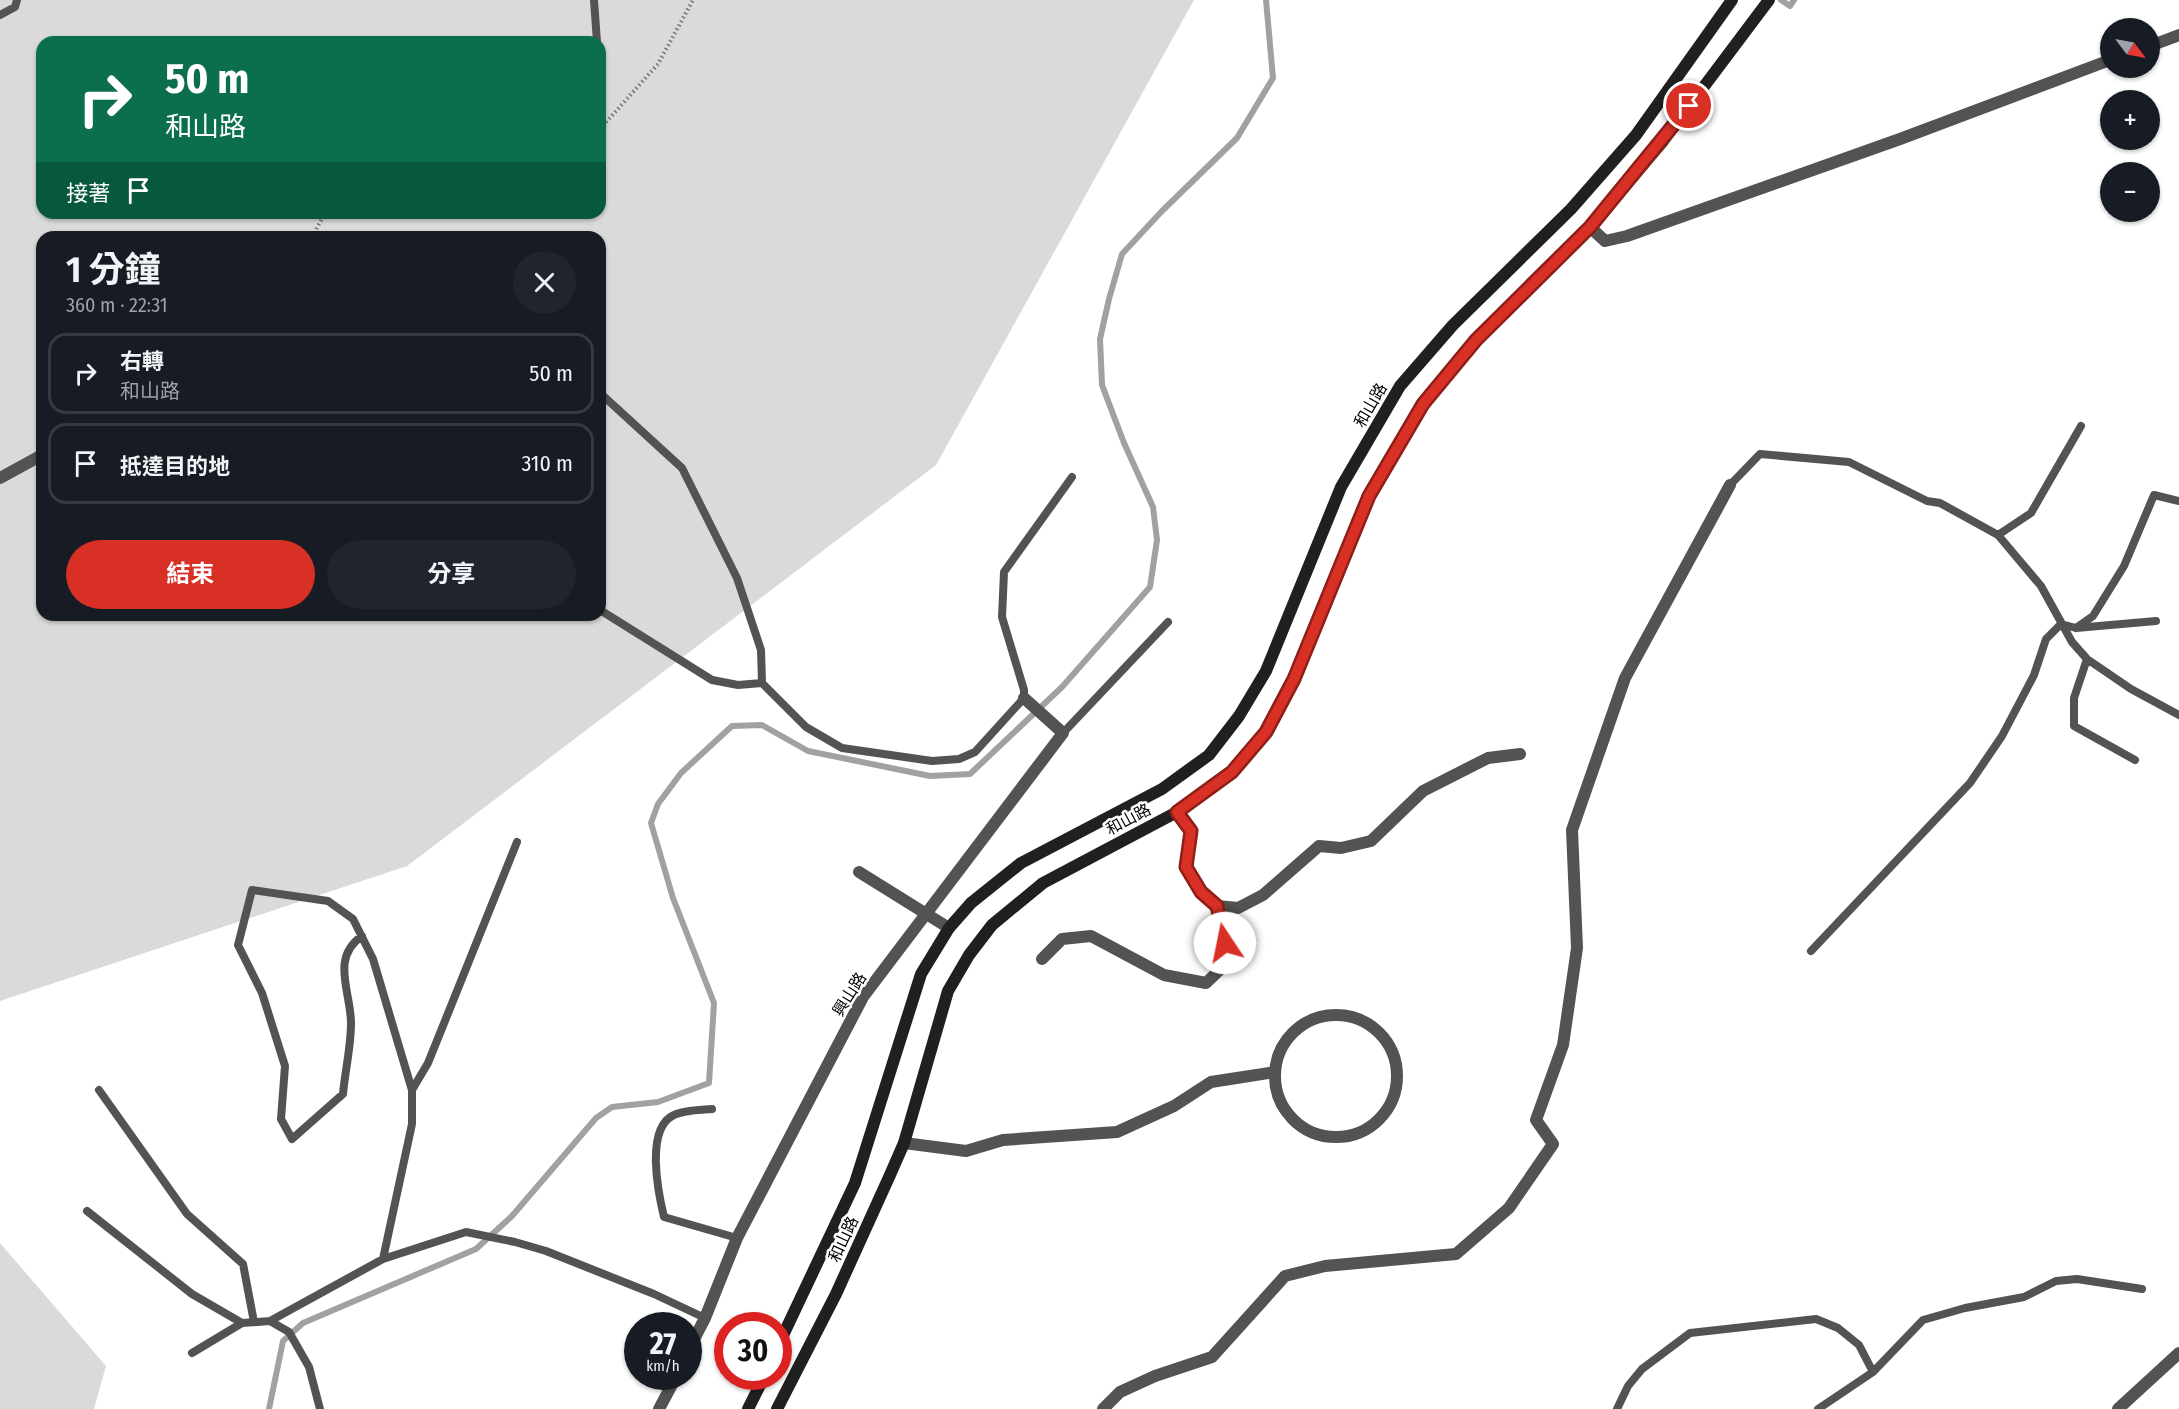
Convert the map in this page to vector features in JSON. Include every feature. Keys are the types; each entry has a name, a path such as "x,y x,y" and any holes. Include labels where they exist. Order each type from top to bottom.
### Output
{"main road":[{"name":"和山路","path":"792,1316 855,1183 921,974 949,928 971,903 1021,863 1162,789 1209,755 1239,716 1266,671 1341,487 1400,386 1453,325 1571,209 1636,135 1732,0"},
{"name":"和山路","path":"777,1409 836,1294 904,1143 948,990 969,955 992,924 1043,883 1177,812 1232,772 1266,732 1294,679 1369,496 1423,404 1476,340 1590,227 1663,141 1769,0"},
{"path":"747,1409 757,1390"}],"street":[{"path":"2160,42 2179,35"},
{"path":"1590,227 1605,241 1627,236 1900,139 2100,64"},
{"path":"0,478 36,458"},
{"path":"1103,1409 1120,1392 1155,1376 1212,1357 1285,1276 1326,1266 1456,1254 1509,1208 1553,1144 1536,1120 1563,1045 1577,948 1572,830 1625,678 1730,485"},
{"path":"1024,698 1063,733"},
{"name":"興山路","path":"702,1324 737,1238 863,997 1063,733"},
{"path":"1177,812 1191,831 1186,867 1201,892 1217,906 1238,908 1263,895 1318,846 1341,848 1371,842 1423,791 1488,758 1520,754"},
{"path":"860,873 949,928"},
{"path":"1042,958 1062,939 1091,936 1164,975 1206,983 1228,962 1217,906"},
{"path":"1340,1014 1363,1021 1382,1035 1394,1056 1397,1080 1391,1103 1376,1122 1355,1134 1332,1137 1308,1131 1289,1117 1277,1096 1275,1072 1281,1048 1296,1029 1317,1018 1340,1014"},
{"path":"904,1143 966,1151 1003,1140 1117,1132 1174,1106 1211,1082 1275,1072"},
{"path":"2118,1409 2179,1353"},
{"path":"659,1409 669,1390"}],"lane":[{"path":"0,15 15,7 17,0"},
{"path":"594,0 597,36"},
{"path":"606,398 682,468 737,578 761,650 762,683 806,727 842,748 932,761 959,759 975,752 1024,698 1024,690 1002,617 1004,572 1072,477"},
{"path":"1998,535 2031,513 2081,426"},
{"path":"1730,485 1760,454 1849,462 1928,501 1940,503 1998,535 2041,586 2072,642 2087,659 2131,689 2179,714"},
{"path":"2076,628 2093,616 2124,566 2154,495 2179,501"},
{"path":"606,614 712,680 738,685 762,683"},
{"path":"2061,624 2076,628 2156,621"},
{"path":"1063,733 1168,622"},
{"path":"1811,951 1970,783 2002,736 2034,675 2046,639 2061,624"},
{"path":"2087,659 2074,698 2074,726 2135,760"},
{"path":"412,1090 428,1063 517,842"},
{"path":"362,936 351,944 343,966 351,1023 343,1094 292,1139 281,1119 285,1066 262,993 238,945 252,890 328,901 353,919 362,936 373,959 412,1090 412,1124 383,1259"},
{"path":"99,1090 187,1214 243,1264 254,1322"},
{"path":"712,1108 673,1115 657,1133 656,1182 664,1217 737,1238"},
{"path":"87,1211 192,1294 242,1323"},
{"path":"192,1353 242,1323 270,1321 383,1259 465,1232 546,1251 654,1294 705,1318"},
{"path":"1818,1409 1872,1372 1923,1320 1965,1308 2024,1297 2056,1281 2077,1279 2142,1289"},
{"path":"1617,1409 1628,1386 1642,1369 1690,1333 1816,1319 1838,1328 1858,1345 1872,1372"},
{"path":"270,1321 289,1332 309,1367 320,1409"}],"path":[{"path":"606,122 658,64 693,0"}],"shaded area":[{"path":"0,0 1194,0 936,465 407,866 0,1001"},
{"path":"0,1243 106,1366 94,1409 0,1409"}],"waterway":[{"path":"269,1409 283,1341 303,1323 476,1249 512,1216 596,1118 612,1107 658,1102 709,1083 714,1003 673,898 651,823 658,804 681,773 732,726 762,725 808,751 930,776 970,774 1062,687 1150,587 1157,540 1153,507 1124,443 1102,385 1100,339 1122,254 1162,211 1237,138 1273,78 1266,0"},
{"path":"1781,0 1790,6 1794,0"}],"route":[{"path":"1225,943 1217,906 1201,892 1186,867 1191,831 1177,812 1232,772 1266,732 1294,679 1369,496 1423,404 1476,340 1590,227 1663,141 1689,106"}]}
